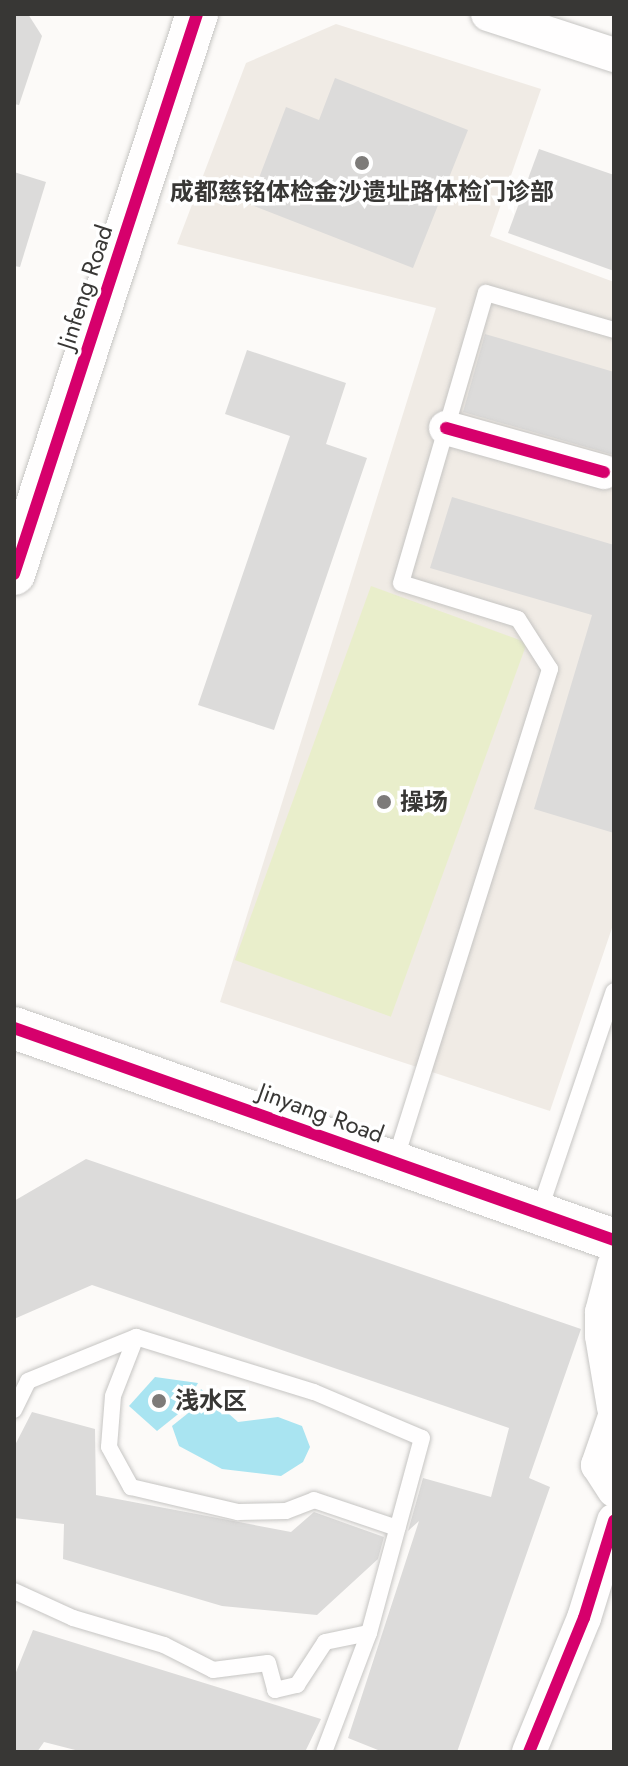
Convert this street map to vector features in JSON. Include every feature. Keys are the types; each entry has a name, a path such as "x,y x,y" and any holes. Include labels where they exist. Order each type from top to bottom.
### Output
{"street":[{"name":"Jinfeng Road","path":"14,574 197,14"},
{"path":"488,14 614,55"},
{"path":"446,428 604,472"},
{"name":"Jinyang Road","path":"14,1028 614,1240"},
{"path":"614,1266 602,1324 614,1408"},
{"path":"614,1419 598,1465 614,1490"},
{"path":"529,1752 584,1618 614,1521"}],"lane":[{"path":"395,1163 550,669 518,619 401,583 486,293 614,330"},
{"path":"539,1214 614,991"},
{"path":"14,1410 28,1381 136,1337 314,1392 422,1438 369,1633 324,1752"},
{"path":"136,1337 113,1396 109,1447 131,1487 238,1512 286,1511 314,1500 397,1528"},
{"path":"14,1591 73,1618 164,1645 213,1670 268,1663 275,1690 297,1685 325,1642 369,1633"}],"shaded area":[{"path":"336,24 541,89 490,236 614,282 614,922 550,1111 220,1002 436,308 177,244 246,63"}],"green space":[{"name":"操场","path":"371,586 527,643 391,1017 235,960"}],"water":[{"path":"155,1377 198,1383 182,1411 157,1431 129,1406"},
{"path":"201,1389 238,1422 278,1417 302,1426 310,1447 303,1462 281,1476 222,1469 179,1446 172,1426 192,1410"}],"building":[{"path":"14,14 28,14 42,36 19,105 14,104"},
{"path":"335,78 468,130 413,268 249,204 286,107 319,120"},
{"path":"539,149 614,175 614,271 508,233"},
{"path":"14,172 46,182 20,267 14,266"},
{"path":"485,334 614,372 614,455 463,412"},
{"path":"247,350 346,383 326,444 367,458 274,730 198,705 290,436 225,414"},
{"path":"452,497 614,545 614,833 534,809 592,615 430,568"},
{"path":"86,1159 581,1329 529,1478 550,1487 457,1752 383,1752 348,1738 419,1521 408,1531 423,1478 491,1497 509,1428 92,1285 14,1319 14,1201"},
{"path":"32,1412 95,1429 96,1495 291,1532 314,1512 384,1537 378,1559 317,1615 222,1606 63,1559 64,1524 14,1518 14,1447"},
{"path":"33,1630 321,1719 305,1752 83,1752 44,1742 37,1752 14,1752 14,1677"}],"cycle path":[{"path":"14,574 197,14"},
{"path":"446,428 604,472"},
{"path":"14,1028 614,1240"},
{"path":"529,1752 584,1618 614,1521"}],"place":[{"name":"成都慈铭体检金沙遗址路体检门诊部","path":"362,163"},
{"name":"操场","path":"384,802"},
{"name":"浅水区","path":"159,1401"}]}
